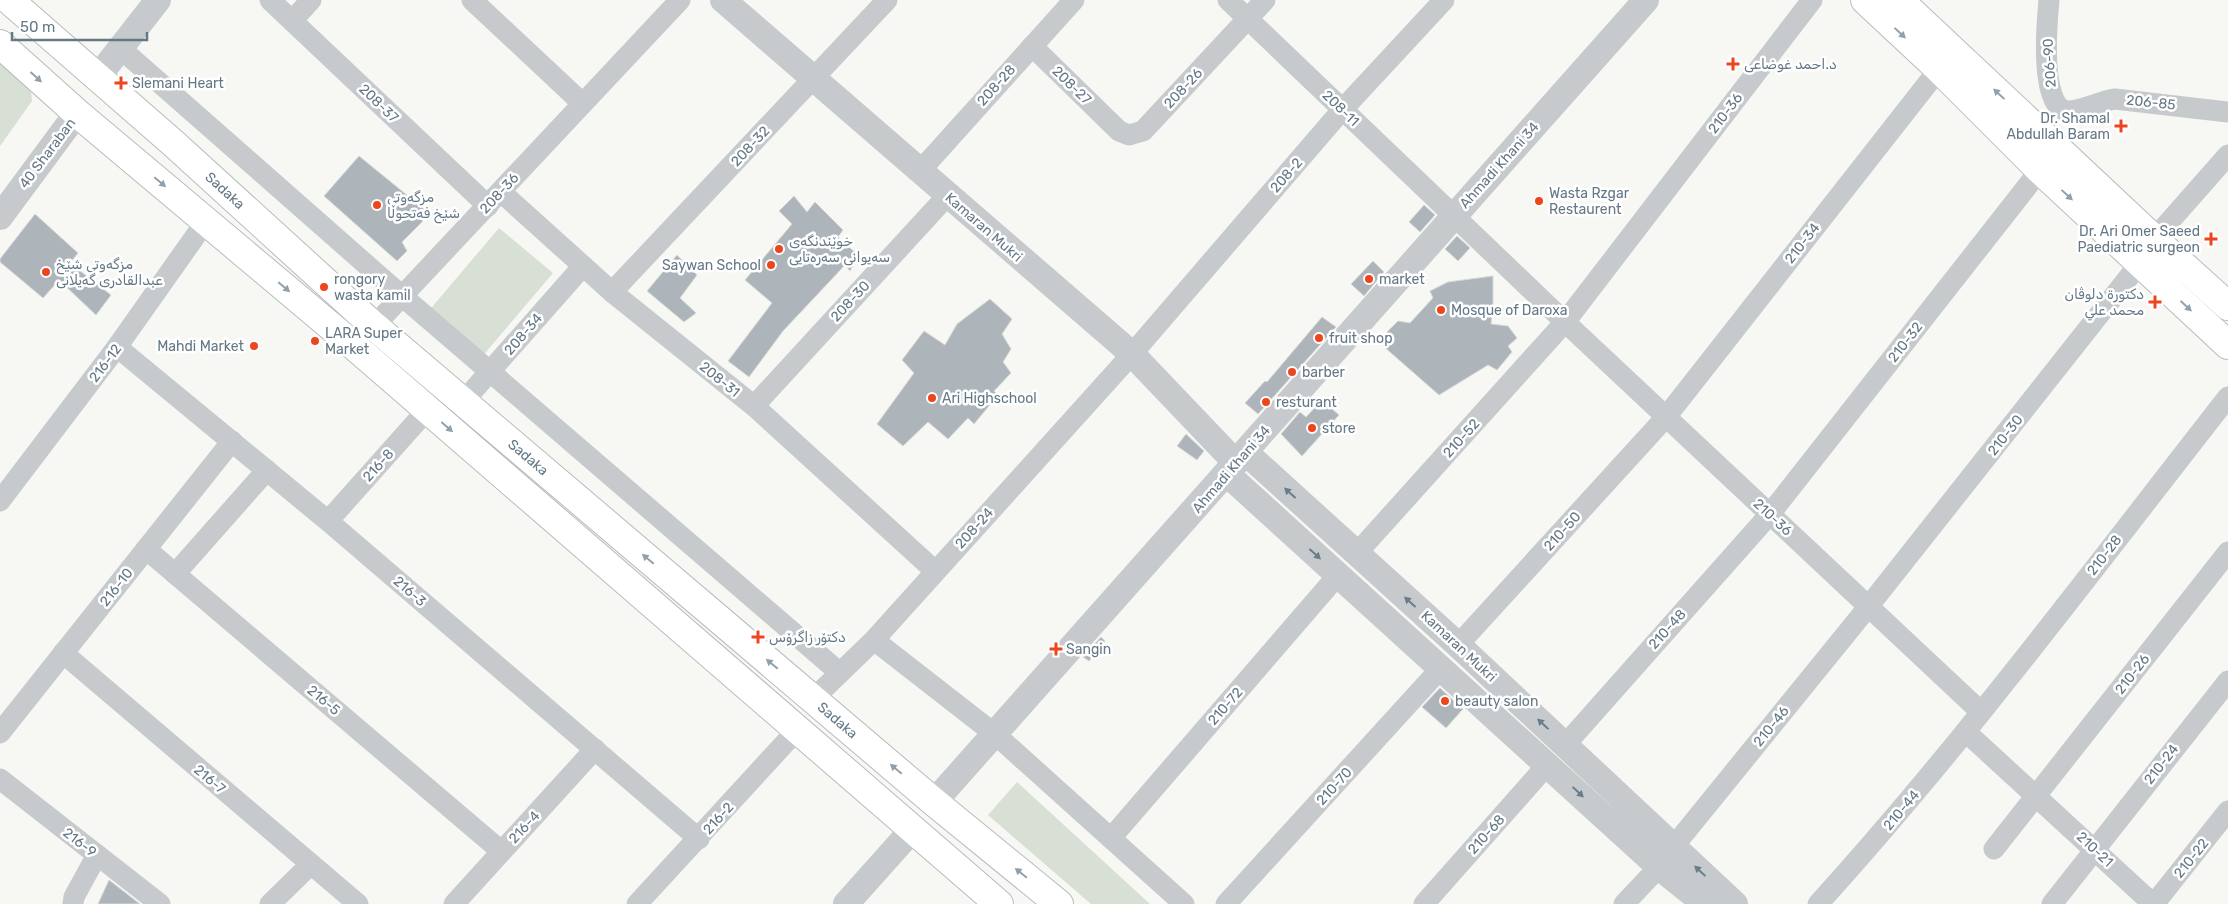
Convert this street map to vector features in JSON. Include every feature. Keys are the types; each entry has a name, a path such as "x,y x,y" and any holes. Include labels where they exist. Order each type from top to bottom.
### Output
{"main road":[{"name":"Sadaka","path":"9,0 173,143 374,326 934,802 1059,904"},
{"path":"1865,0 1939,69 2040,170 2228,345"},
{"path":"1899,0 2154,240 2228,306"},
{"path":"0,44 999,904"},
{"path":"542,510 554,498 560,484"},
{"path":"578,540 585,526 598,516"}],"street":[{"path":"97,78 158,0"},
{"name":"208-37","path":"270,0 494,199"},
{"path":"292,21 311,0"},
{"path":"472,0 582,103"},
{"name":"208-36","path":"374,326 680,0"},
{"name":"Kamaran Mukri","path":"723,0 947,196 1132,354 1236,463 1338,575 1548,764 1659,867 1705,904"},
{"name":"208-32","path":"612,292 888,0"},
{"name":"208-28","path":"920,171 1074,0"},
{"name":"208-11","path":"1228,0 1454,216"},
{"name":"208-26","path":"1112,124 1119,131 1129,135 1143,131 1265,0"},
{"name":"208-2","path":"1132,354 1342,110 1444,0"},
{"name":"Ahmadi Khani 34","path":"934,802 996,735 1646,0"},
{"name":"210-36","path":"1565,322 1812,0"},
{"name":"206-90","path":"2049,0 2046,39 2050,93 2055,104 2064,110 2075,111"},
{"name":"208-27","path":"1032,46 1112,124"},
{"path":"120,48 402,296 840,673"},
{"name":"210-34","path":"1666,417 1939,69"},
{"name":"206-85","path":"2075,111 2098,102 2115,99 2228,112"},
{"name":"40 Sharaban","path":"0,217 77,112"},
{"path":"2154,240 2228,155"},
{"name":"210-32","path":"1770,514 2040,170"},
{"name":"208-30","path":"754,406 947,196"},
{"name":"208-31","path":"494,199 583,266 612,292 754,406 935,571"},
{"name":"210-36","path":"1454,216 1981,712"},
{"name":"216-12","path":"0,501 117,347 206,221"},
{"name":"210-30","path":"1868,607 2140,263"},
{"name":"208-34","path":"463,402 583,266"},
{"name":"210-52","path":"1356,553 1565,322"},
{"name":"216-3","path":"117,347 328,521 699,838"},
{"name":"208-24","path":"813,699 874,640 1132,354"},
{"name":"210-28","path":"1981,712 2228,397"},
{"name":"216-8","path":"328,521 427,410"},
{"name":"210-50","path":"1458,645 1666,417"},
{"name":"216-10","path":"0,733 232,441"},
{"name":"Kamaran Mukri","path":"1236,463 1356,553 1458,645 1735,904"},
{"path":"175,574 267,470"},
{"name":"210-48","path":"1565,745 1770,514"},
{"name":"216-5","path":"146,549 501,851"},
{"name":"210-26","path":"2036,796 2228,552"},
{"name":"210-72","path":"1111,838 1338,575"},
{"name":"210-46","path":"1674,846 1868,607"},
{"path":"874,640 996,735 1184,904"},
{"name":"216-7","path":"63,653 358,904"},
{"name":"210-70","path":"1226,904 1441,668"},
{"name":"210-24","path":"2052,904 2228,680"},
{"path":"1505,726 1522,705"},
{"name":"210-44","path":"1818,904 1879,837 1981,712"},
{"name":"216-2","path":"637,904 797,730"},
{"name":"210-21","path":"1966,732 2154,904"},
{"name":"216-4","path":"454,904 595,749"},
{"name":"210-68","path":"1424,904 1548,764"},
{"name":"216-9","path":"0,779 160,904"},
{"path":"1994,849 2036,796"},
{"name":"210-22","path":"2154,904 2228,811"},
{"path":"846,904 912,830"},
{"path":"73,904 74,897 97,855"},
{"path":"270,904 311,864"},
{"path":"1624,904 1659,867"}],"shaded area":[{"path":"0,59 26,81 31,91 32,101 0,146"},
{"path":"499,228 553,273 480,359 427,313"},
{"path":"1017,782 1150,904 1091,904 988,815"}],"building":[{"name":"مزگەوتی شێخ فەتحوڵا","path":"359,156 430,214 402,242 407,251 397,261 324,196"},
{"path":"794,196 807,212 815,202 843,230 838,237 859,256 850,271 845,265 783,331 749,377 728,361 772,303 745,280 792,224 779,211"},
{"path":"1424,205 1435,215 1420,232 1409,222"},
{"name":"مزگەوتی شێخ عبدالقادری گەیلانی","path":"35,214 78,253 70,263 111,295 96,315 59,280 43,298 0,262 0,259"},
{"path":"1457,236 1470,248 1458,261 1445,249"},
{"path":"677,255 697,275 680,298 696,313 684,322 647,291"},
{"name":"market","path":"1373,261 1384,272 1364,296 1351,284"},
{"path":"1493,276 1491,324 1508,326 1517,338 1508,346 1512,352 1497,370 1488,365 1439,395 1382,345 1387,332 1398,321 1410,323 1433,298 1430,291 1448,282"},
{"path":"990,299 1012,319 1002,334 1011,349 1003,362 1011,373 994,391 998,395 974,424 968,418 948,439 928,422 903,446 877,424 914,373 902,360 924,331 945,345 957,324"},
{"path":"1322,317 1336,327 1258,414 1245,403 1265,381 1267,382"},
{"name":"store","path":"1322,400 1339,415 1302,456 1281,434 1300,412 1306,417"},
{"path":"1186,434 1204,451 1197,460 1177,446"},
{"path":"1101,637 1105,641 1089,661 1083,657"},
{"path":"1440,688 1463,709 1446,728 1422,707"},
{"path":"109,880 140,904 98,904"}],"place":[{"name":"د.احمد غوضاعی","path":"1733,64"},
{"name":"Slemani Heart","path":"121,83"},
{"name":"Dr. Shamal Abdullah Baram","path":"2121,126"},
{"name":"Wasta Rzgar Restaurent","path":"1539,201"},
{"name":"مزگەوتی شێخ فەتحوڵا","path":"377,205"},
{"name":"Dr. Ari Omer Saeed Paediatric surgeon","path":"2211,239"},
{"name":"خوێندنگەی سەیوانی سەرەتایی","path":"779,249"},
{"name":"Saywan School","path":"771,265"},
{"name":"مزگەوتی شێخ عبدالقادری گەیلانی","path":"46,272"},
{"name":"market","path":"1369,279"},
{"name":"rongory wasta kamil","path":"324,287"},
{"name":"دكتورة دلوڤان محمد علي","path":"2155,302"},
{"name":"Mosque of Daroxa","path":"1441,310"},
{"name":"fruit shop","path":"1319,338"},
{"name":"LARA Super Market","path":"315,341"},
{"name":"Mahdi Market","path":"254,346"},
{"name":"barber","path":"1292,372"},
{"name":"Ari Highschool","path":"932,398"},
{"name":"resturant","path":"1266,402"},
{"name":"store","path":"1312,428"},
{"name":"دکتۆر زاگرۆس","path":"758,637"},
{"name":"Sangin","path":"1056,649"},
{"name":"beauty salon","path":"1445,701"}]}
